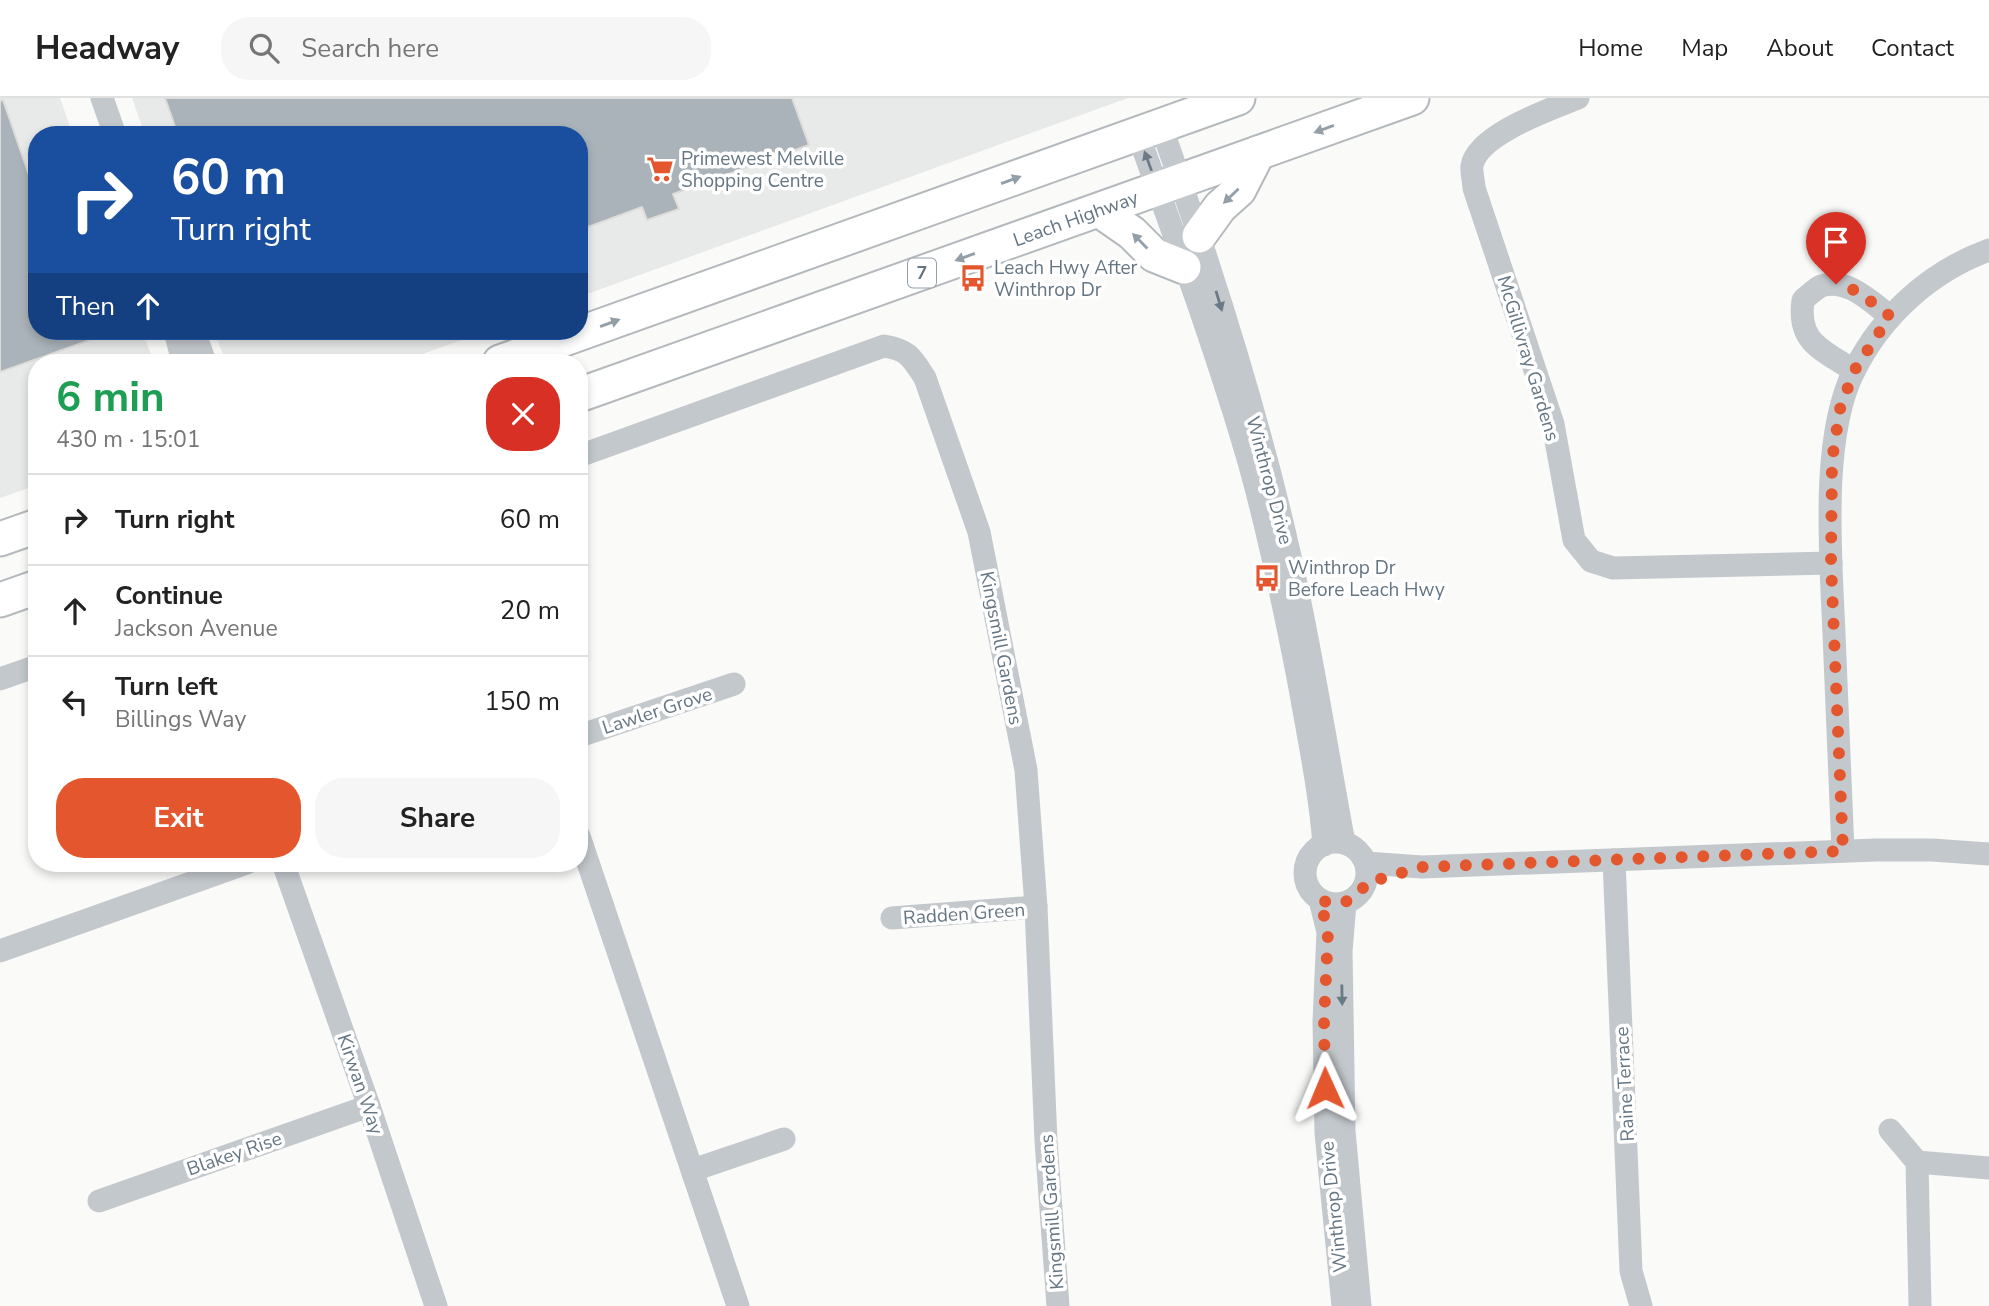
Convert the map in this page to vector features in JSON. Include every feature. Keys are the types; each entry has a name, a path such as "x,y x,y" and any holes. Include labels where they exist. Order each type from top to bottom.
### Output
{"highway":[{"path":"588,331 1238,98"},
{"name":"Leach Highway","path":"588,391 1412,98"},
{"path":"1199,236 1220,207 1239,190 1258,153"},
{"path":"1099,210 1132,233 1154,255 1184,267"},
{"path":"522,354 562,340"},
{"path":"0,539 28,529"},
{"path":"0,600 28,590"}],"street":[{"path":"102,98 112,126"},
{"name":"McGillivray Gardens","path":"1578,98 1500,134 1479,151 1472,165 1474,188 1553,424 1574,540 1591,561 1613,568 1831,563"},
{"name":"Winthrop Drive","path":"1149,130 1169,185 1184,267 1247,455 1285,608 1317,779 1334,844"},
{"name":"Winthrop Drive","path":"1169,185 1199,236 1259,434 1280,515 1299,599 1334,844"},
{"path":"1843,851 1831,563 1832,460 1840,409 1854,371 1890,316 1914,293 1967,258 1989,250"},
{"path":"1854,371 1809,340 1800,320 1803,300 1820,286 1836,284 1857,291 1890,316"},
{"name":"Kingsmill Gardens","path":"588,453 884,346 900,348 911,356 925,378 979,532 1026,769 1036,907 1046,1141 1058,1306"},
{"path":"0,679 28,669"},
{"name":"Lawler Grove","path":"588,733 734,684"},
{"path":"1334,844 1353,847 1366,873 1361,892 1345,903 1336,904 1320,900 1308,885 1306,866 1316,850 1334,844"},
{"path":"1366,873 1422,867 1843,851 1932,850 1989,854"},
{"name":"Raine Terrace","path":"1614,860 1631,1271 1641,1306"},
{"path":"588,862 738,1306"},
{"path":"0,951 222,872"},
{"name":"Kirwan Way","path":"286,872 369,1105 436,1306"},
{"name":"Winthrop Drive","path":"1320,900 1328,932 1324,1021 1326,1133 1343,1306"},
{"name":"Winthrop Drive","path":"1345,903 1341,951 1344,1130 1360,1306"},
{"name":"Radden Green","path":"892,918 1036,907"},
{"name":"Blakey Rise","path":"99,1200 369,1105"},
{"path":"1890,1130 1917,1162 1920,1306"},
{"path":"693,1170 784,1139"},
{"path":"1917,1162 1989,1168"}],"shaded area":[{"path":"0,98 60,98 70,126 28,126 28,340 145,340 151,354 28,354 28,488 0,498"},
{"path":"132,98 1128,98 588,294 588,126 142,126"},
{"path":"217,340 462,340 422,354 223,354"}],"building":[{"name":"Primewest Melville Shopping Centre","path":"165,98 792,98 809,145 673,194 679,209 647,220 642,207 588,227 588,126 175,126"},
{"path":"3,100 28,172 28,340 90,340 51,354 28,354 28,362 0,372 0,101"}],"place":[{"name":"Primewest Melville Shopping Centre","path":"660,169"},
{"name":"Leach Hwy After Winthrop Dr","path":"973,278"},
{"name":"Winthrop Dr Before Leach Hwy","path":"1267,578"}],"route":[{"path":"1325,1088 1324,1021 1328,932 1320,900 1345,903 1361,892 1366,883 1422,867 1843,851 1831,563 1832,460 1840,409 1854,371 1890,316 1857,291 1836,284"}]}
